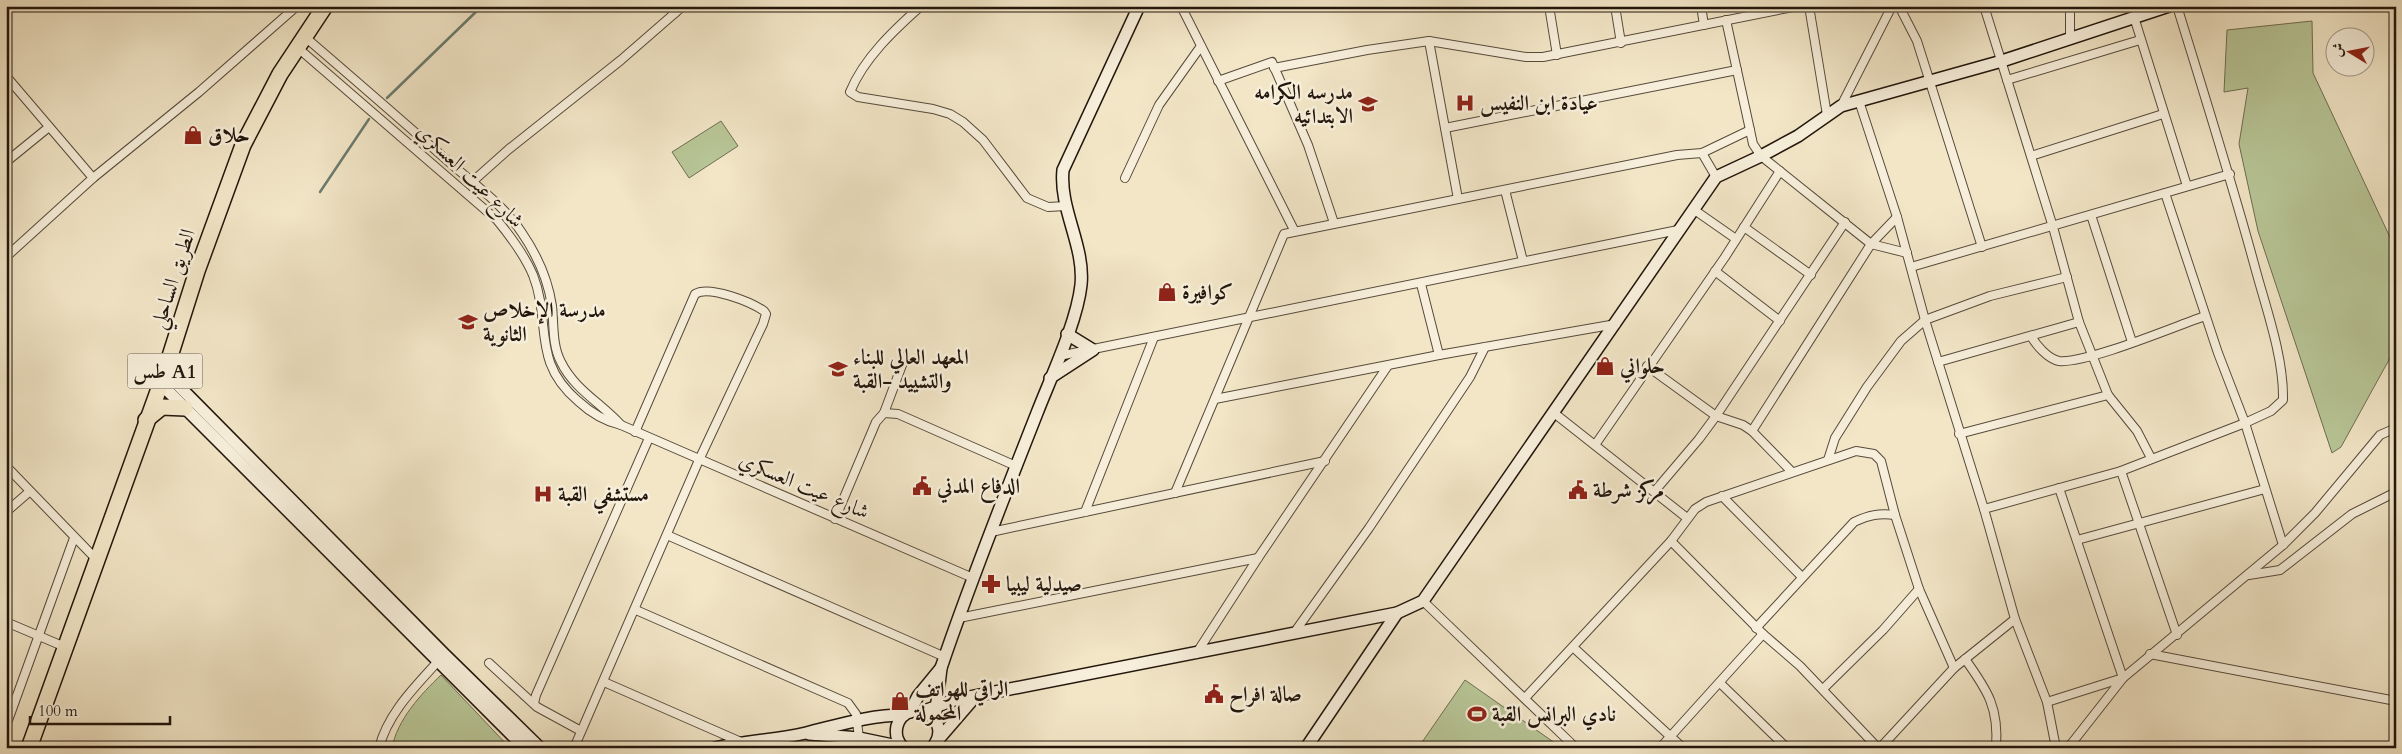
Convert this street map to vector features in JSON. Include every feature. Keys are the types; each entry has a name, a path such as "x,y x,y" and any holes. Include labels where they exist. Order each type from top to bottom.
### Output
{"highway":[{"name":"الطريق الساحلي","path":"29,748 243,145 280,74 325,6"},
{"path":"145,421 162,407 185,408"}],"street":[{"path":"6,258 93,178 200,92 297,6"},
{"path":"669,6 675,13"},
{"path":"472,182 509,149 621,60 683,6"},
{"path":"921,6 887,38 873,55 850,92 858,97 933,109 950,114 963,122 983,140 1027,198 1048,207 1066,206"},
{"path":"935,719 943,662 958,618 1059,356 1081,284 1079,257 1062,183 1067,157 1139,6"},
{"path":"1181,6 1294,230"},
{"path":"1549,6 1557,55"},
{"path":"1615,6 1621,43"},
{"path":"1701,6 1704,25"},
{"path":"1274,68 1367,50 1429,41 1526,58 1557,55 1798,6"},
{"path":"1809,6 1827,115"},
{"path":"1841,106 1892,6"},
{"path":"1899,6 1917,41 1982,247"},
{"path":"1984,6 2053,227 2079,322 2108,395 2137,431 2151,458"},
{"path":"2070,6 2070,37"},
{"path":"715,748 741,742 773,743 857,720 924,711 938,705 975,697 1397,613 1423,601 1716,177 1798,136 1841,106 1931,83 2168,6"},
{"path":"1984,509 2121,471 2245,423 2271,411 2283,400 2284,381 2230,174 2177,6"},
{"path":"2134,17 2187,186"},
{"path":"1726,20 1753,144 1761,156 1871,244 1907,254"},
{"path":"2007,80 2140,40"},
{"path":"1429,41 1458,199"},
{"name":"شارع عيت العسكري","path":"301,42 472,182 521,231 543,270 552,307 555,344 560,360 568,375 621,425"},
{"name":"شارع عيت العسكري","path":"301,42 497,220 512,239 533,275 541,310 545,347 550,365 559,382 587,409 601,418 974,578"},
{"path":"1125,178 1159,105 1201,46"},
{"path":"1218,81 1272,62 1308,145 1334,224"},
{"path":"1445,128 1737,70"},
{"path":"6,76 93,178"},
{"path":"1859,101 1897,217 1925,320 1959,434 1984,509 2015,619 2047,702 2056,748"},
{"path":"2030,156 2163,114"},
{"path":"6,162 49,127"},
{"path":"1176,493 1284,234 1294,230 1334,224 1677,156 1702,153 1750,130"},
{"path":"1702,153 1716,177"},
{"path":"1595,445 1647,366 1715,271 1780,171"},
{"path":"1910,267 2091,216 2230,174"},
{"path":"1506,190 1523,262"},
{"path":"2165,193 2205,316 2245,423 2283,546"},
{"path":"1693,209 1736,239"},
{"path":"497,220 505,213"},
{"path":"2091,216 2132,342"},
{"path":"1752,431 1871,244 1897,217"},
{"path":"1654,492 1700,439 1811,276 1845,222"},
{"path":"1744,227 1811,276"},
{"path":"1059,356 1421,284 1678,230"},
{"path":"1715,271 1780,321"},
{"path":"1828,460 1835,438 1867,387 1901,341 1925,320 1990,296 2067,277"},
{"path":"1421,284 1438,355"},
{"path":"574,748 636,610 699,460 765,319 764,311 746,300 702,291 695,294 635,432"},
{"path":"2031,336 2046,354 2060,361 2092,355 2205,316"},
{"path":"1938,362 2079,322"},
{"path":"1215,399 1387,367 1438,355 1616,324"},
{"path":"1067,334 1094,350"},
{"path":"1085,512 1154,337"},
{"path":"1294,633 1369,528 1470,377 1485,347"},
{"path":"1050,378 1094,350"},
{"path":"835,519 876,422 884,413 905,357"},
{"path":"1647,366 1716,416 1743,425 1752,431 1792,472"},
{"path":"1196,654 1258,558 1387,367"},
{"path":"162,377 185,408 441,658 540,748"},
{"path":"162,377 441,658 525,748"},
{"path":"1959,434 2108,395"},
{"path":"884,413 898,414 1016,466"},
{"path":"1554,413 1687,518"},
{"path":"2068,748 2123,678 2283,546 2315,513 2346,473 2380,435 2396,428"},
{"path":"534,703 649,438"},
{"path":"1525,698 1574,648 1671,541 1695,509 1706,502 1722,496 1856,451 1874,454 1881,461 1895,515 1919,589 1954,668"},
{"path":"992,532 1324,460"},
{"path":"6,466 29,492 96,559"},
{"path":"2121,471 2177,635"},
{"path":"2059,488 2123,678"},
{"path":"2077,540 2265,489"},
{"path":"6,512 29,492"},
{"path":"2249,575 2280,570 2352,514 2396,492"},
{"path":"1722,496 1802,577"},
{"path":"1756,628 1854,522 1869,515 1882,513 1895,515"},
{"path":"667,535 943,662"},
{"path":"6,726 74,538"},
{"path":"1671,541 1756,628 1800,666 1879,748 1954,668 2015,619"},
{"path":"958,618 1258,558"},
{"path":"1823,689 1883,630 1919,589"},
{"path":"1423,601 1576,748"},
{"path":"636,610 848,703 854,709 859,738"},
{"path":"1306,748 1397,613"},
{"path":"6,622 65,647"},
{"path":"1660,748 1763,634"},
{"path":"1574,648 1684,748"},
{"path":"2150,654 2396,701"},
{"path":"379,748 386,727 398,708 441,658"},
{"path":"1966,659 1982,682 1996,711 1996,748"},
{"path":"902,747 896,734 899,721 907,714 943,662"},
{"path":"489,663 542,710 581,730"},
{"path":"2047,702 2123,678"},
{"path":"604,682 741,742"},
{"path":"1720,683 1787,748"},
{"path":"935,744 975,697"},
{"path":"924,711 935,719 938,726 935,744"},
{"path":"805,733 859,738 902,747"}],"green space":[{"path":"2312,21 2313,73 2396,250 2396,347 2341,447 2332,453 2258,231 2239,144 2248,88 2224,92 2227,30"},
{"path":"721,121 738,146 689,178 672,152"},
{"path":"441,675 510,748 392,748 404,718 418,699"},
{"name":"نادي البرانس القبة","path":"1465,680 1562,748 1418,748"}],"waterway":[{"path":"387,98 482,6"},
{"path":"320,192 369,119"}],"place":[{"name":"عيادة ابن النفيس","path":"1465,103"},
{"name":"مدرسه الكرامه الابتدائيه","path":"1368,104"},
{"name":"حلاق","path":"193,135"},
{"name":"كوافيرة","path":"1167,292"},
{"name":"مدرسة الإخلاص الثانوية","path":"468,322"},
{"name":"حلواني","path":"1605,366"},
{"name":"المعهد العالي للبناء والتشييد -القبة","path":"838,369"},
{"name":"الدفاع المدني","path":"922,486"},
{"name":"مركز شرطة","path":"1578,490"},
{"name":"مستشفي القبة","path":"543,494"},
{"name":"صيدلية ليبيا","path":"991,584"},
{"name":"صالة افراح","path":"1214,694"},
{"name":"الراقي للهواتف المحمولة","path":"900,701"},
{"name":"نادي البرانس القبة","path":"1477,714"}]}
